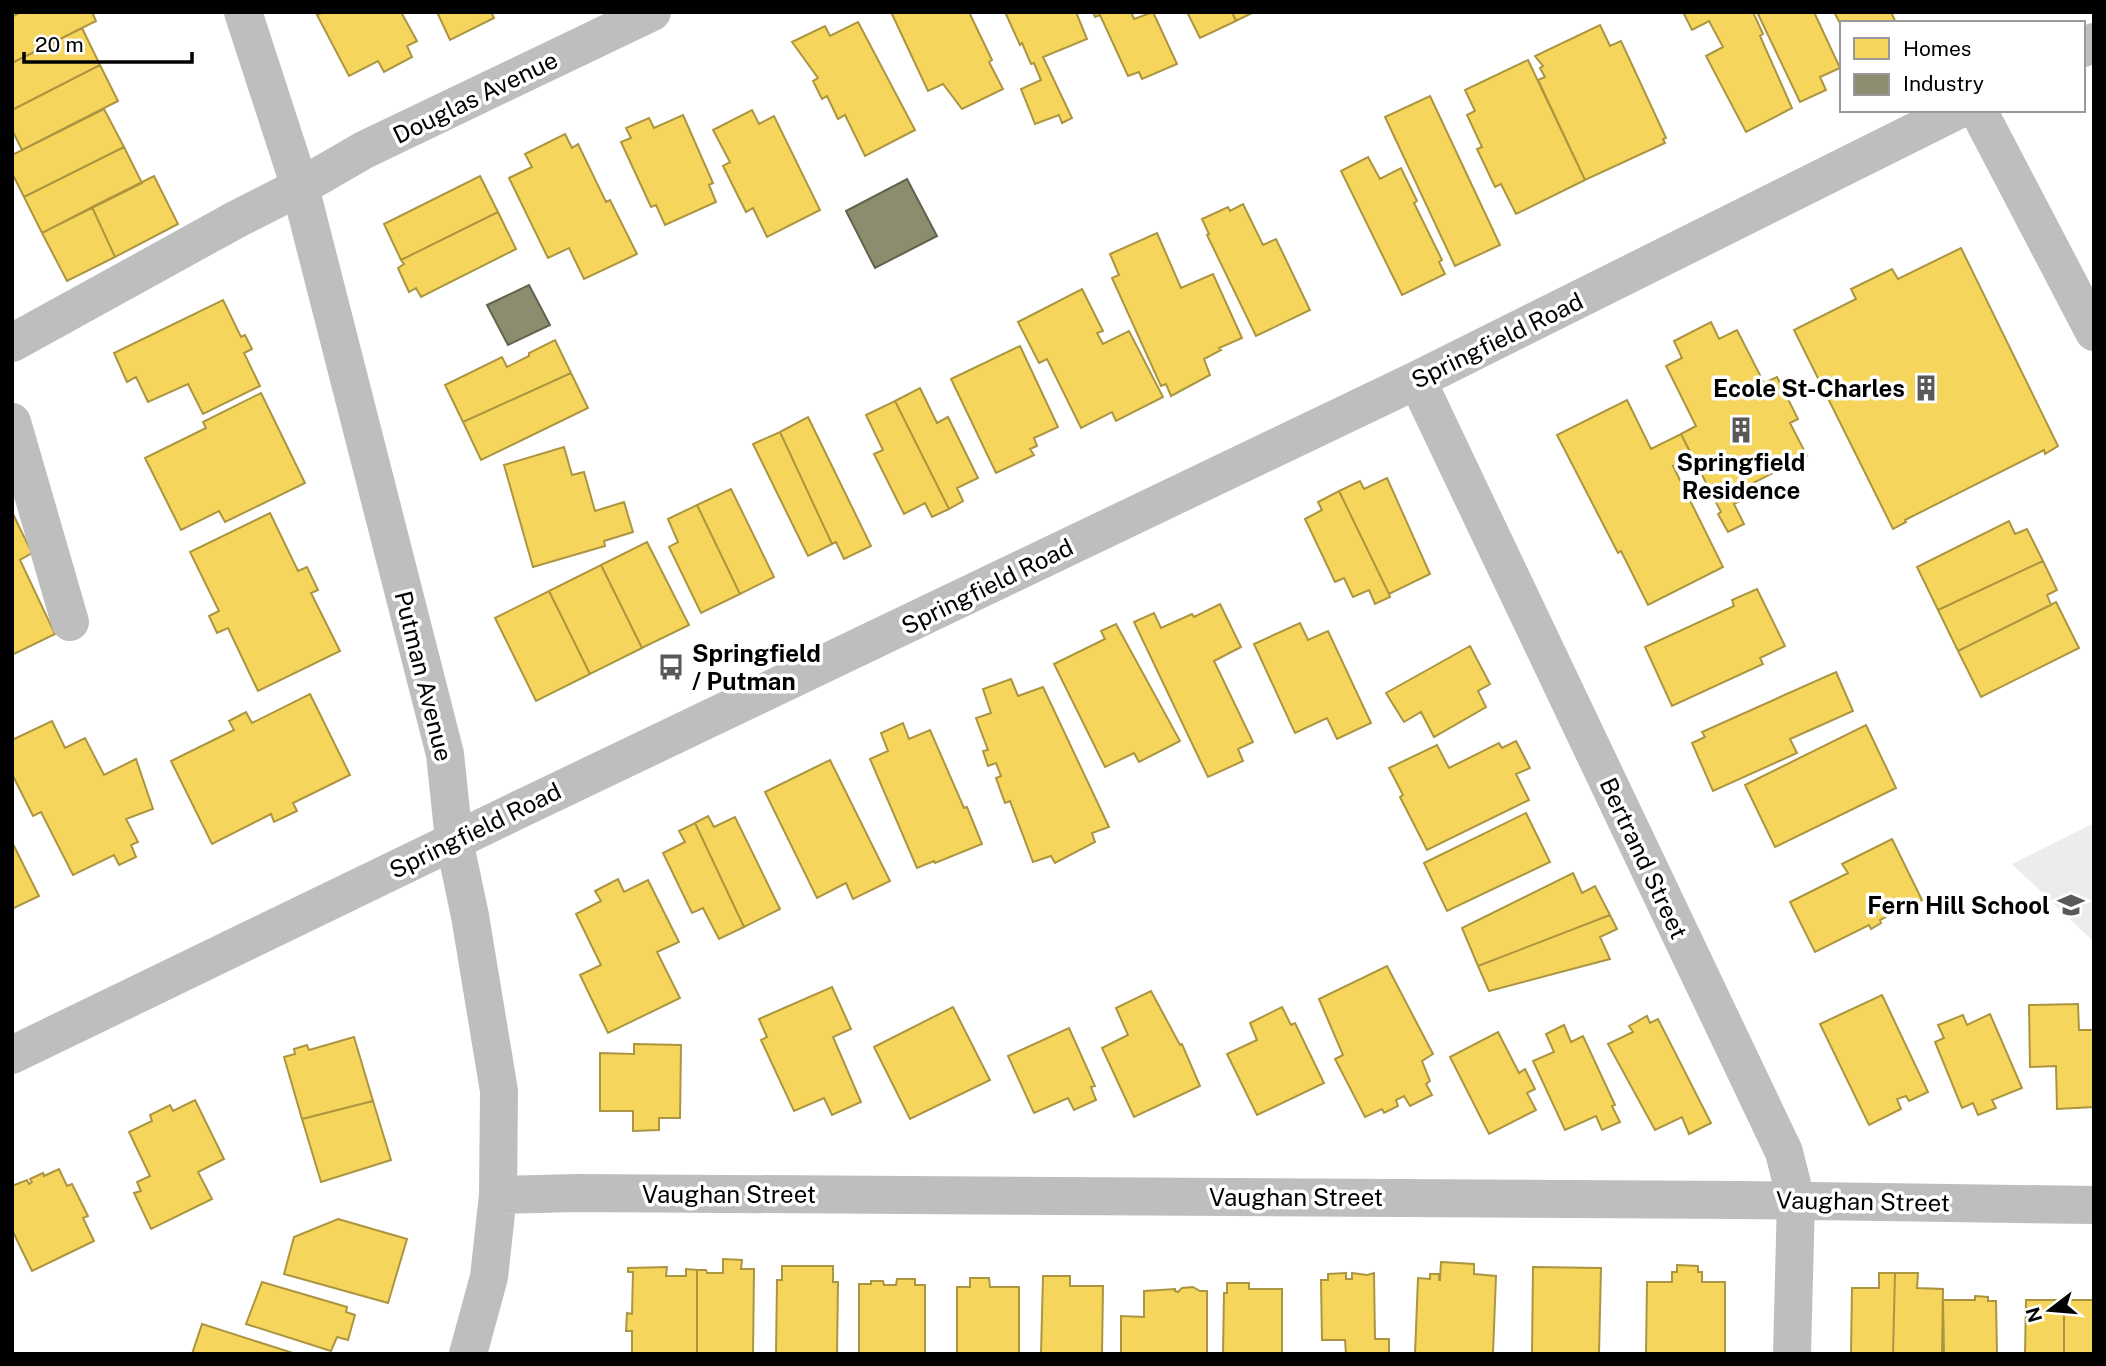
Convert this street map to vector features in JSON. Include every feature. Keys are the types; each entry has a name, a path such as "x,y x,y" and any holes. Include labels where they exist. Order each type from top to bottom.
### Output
{"street":[{"name":"Putman Avenue","path":"243,12 300,187 445,754 454,840 470,916 499,1091 498,1195 489,1277 468,1354"},
{"name":"Douglas Avenue","path":"12,344 364,150 652,12"},
{"name":"Springfield Road","path":"12,1055 454,840 1417,380 1954,112"},
{"path":"1979,112 2094,332"},
{"name":"Bertrand Street","path":"1417,380 1784,1152 1797,1200 1792,1354"},
{"path":"12,422 70,622"},
{"name":"Vaughan Street","path":"498,1195 591,1193 1797,1200 2094,1205"}],"shaded area":[{"name":"Fern Hill School","path":"2094,823 2094,942 2012,864"}],"building: Homes":[{"path":"21,12 92,12 96,21 12,63 12,17"},
{"path":"323,12 401,12 417,41 407,46 412,57 384,72 378,61 349,76 317,15"},
{"path":"437,12 491,12 494,18 450,40"},
{"path":"891,12 969,12 1003,89 962,109 943,84 928,91"},
{"path":"1005,12 1076,12 1087,39 1043,57 1072,118 1062,123 1059,115 1035,124 1021,89 1041,80 1022,43 1020,45"},
{"path":"1093,12 1131,12 1134,19 1153,12 1177,64 1142,79 1139,72 1128,76 1100,15 1095,17"},
{"path":"1187,12 1232,12 1236,21 1200,38"},
{"path":"1232,12 1254,12 1236,21"},
{"path":"1683,12 1753,12 1763,34 1760,36 1792,108 1746,132 1706,56 1723,47 1709,21 1692,30"},
{"path":"1757,12 1814,12 1840,68 1820,77 1826,90 1800,102"},
{"path":"1834,12 1891,12 1895,21 1840,21 1840,23"},
{"path":"858,22 915,130 865,156 845,115 838,119 827,96 822,99 813,81 818,78 792,42 825,26 830,36"},
{"path":"1600,25 1610,46 1621,41 1666,138 1663,139 1665,143 1585,180 1538,80 1545,77 1540,68 1543,66 1535,56"},
{"path":"82,28 100,65 12,110 12,63"},
{"path":"1528,60 1585,180 1516,214 1501,184 1495,187 1477,149 1482,147 1467,115 1475,111 1465,90"},
{"path":"100,65 118,101 22,150 12,130 12,110"},
{"path":"1430,96 1500,245 1455,266 1385,117"},
{"path":"104,109 124,147 24,197 12,173 12,155"},
{"path":"752,110 759,124 774,116 820,210 767,237 753,208 746,212 723,166 730,162 713,130"},
{"path":"683,115 713,183 709,185 716,202 665,225 656,205 651,207 621,142 631,138 626,128 649,118 654,128"},
{"path":"565,134 572,148 578,144 606,202 610,200 637,254 584,279 569,248 548,258 509,178 532,167 525,154"},
{"path":"124,147 142,183 42,233 24,197"},
{"path":"1368,157 1380,179 1401,168 1417,201 1414,203 1442,260 1439,262 1445,274 1402,295 1341,171"},
{"path":"154,176 178,224 115,257 92,207"},
{"path":"480,176 498,212 401,260 384,224"},
{"path":"1243,204 1263,245 1276,239 1310,310 1256,336 1207,235 1209,234 1202,219 1228,207 1230,211"},
{"path":"92,207 115,257 67,281 42,233"},
{"path":"498,212 516,249 421,297 416,288 409,292 398,268 404,264 401,260"},
{"path":"1157,233 1181,288 1213,274 1242,338 1219,348 1221,350 1204,359 1210,375 1171,396 1166,384 1161,386 1112,278 1119,275 1110,254"},
{"name":"Ecole St-Charles","path":"1961,248 2058,446 2045,454 2044,450 1905,520 1906,522 1893,529 1794,330 1856,299 1851,289 1892,269 1898,279"},
{"path":"1082,289 1103,331 1097,333 1103,344 1129,331 1163,397 1116,421 1112,412 1081,428 1047,359 1039,363 1018,322"},
{"path":"223,300 241,337 245,335 252,349 244,353 260,386 203,414 188,384 148,402 136,377 127,382 114,353"},
{"name":"Springfield Residence","path":"1711,322 1719,339 1737,330 1764,383 1777,377 1798,419 1790,423 1807,456 1747,486 1751,495 1734,504 1744,524 1728,532 1718,514 1721,512 1681,434 1696,426 1666,366 1682,358 1674,341"},
{"path":"555,340 571,373 463,422 445,385 502,357 507,367"},
{"path":"1020,346 1058,427 1034,438 1037,446 1030,449 1034,455 996,473 951,379"},
{"path":"571,373 588,408 481,460 463,422"},
{"path":"920,388 937,423 948,417 978,478 957,488 963,501 949,509 895,401"},
{"path":"261,393 305,483 225,522 219,511 181,530 145,458 206,428 203,422"},
{"path":"1627,400 1651,449 1681,434 1692,456 1673,466 1723,567 1648,605 1557,435"},
{"path":"895,401 949,509 932,517 925,503 904,514 874,454 883,450 866,415"},
{"path":"808,417 871,546 844,559 836,542 832,544 780,432"},
{"path":"780,432 832,544 808,556 753,444"},
{"path":"564,447 572,475 584,472 595,511 624,502 633,532 604,541 605,546 533,567 504,465"},
{"path":"1387,478 1430,574 1389,594 1339,491 1360,481 1364,489"},
{"path":"731,489 774,577 740,594 697,505"},
{"path":"1339,491 1390,597 1375,604 1369,590 1353,597 1344,578 1335,582 1305,519 1322,510 1318,502"},
{"path":"697,505 740,594 701,613 669,547 678,542 668,519"},
{"path":"12,512 32,553 20,560 55,634 12,655"},
{"path":"270,513 298,571 307,567 318,590 311,593 340,651 258,691 228,628 217,633 209,616 219,611 190,552"},
{"path":"2009,521 2015,534 2027,529 2043,561 1938,610 1917,567"},
{"path":"647,542 689,625 642,648 601,565"},
{"path":"2043,561 2057,590 2047,595 2051,605 1958,651 1938,610"},
{"path":"601,565 642,648 590,674 549,591"},
{"path":"1757,589 1785,646 1760,658 1763,664 1672,706 1645,647 1734,606 1732,600"},
{"path":"549,591 590,674 536,701 495,618"},
{"path":"2056,602 2079,648 1981,697 1958,651"},
{"path":"1220,604 1241,647 1214,661 1253,742 1238,749 1243,761 1208,777 1134,622 1154,613 1161,628 1192,614 1194,617"},
{"path":"1300,623 1308,640 1328,631 1371,723 1337,739 1327,718 1295,733 1254,644"},
{"path":"1116,624 1180,741 1139,762 1134,753 1105,767 1054,664 1105,639 1101,631"},
{"path":"1470,646 1490,684 1478,691 1486,707 1434,737 1421,712 1404,722 1386,693"},
{"path":"1836,672 1853,711 1790,739 1797,753 1713,791 1692,743 1705,737 1702,732"},
{"path":"1011,679 1018,696 1043,687 1109,827 1092,833 1095,842 1055,863 1051,856 1033,862 1010,801 1005,803 996,778 1001,776 996,763 988,766 983,751 988,750 976,718 991,713 983,689"},
{"path":"310,694 350,775 293,803 297,811 274,822 271,814 212,844 171,761 234,730 229,721 246,712 252,723"},
{"path":"52,721 65,748 85,738 104,775 136,759 153,809 126,819 138,842 131,845 136,857 119,865 114,855 73,875 41,812 33,816 12,774 12,740"},
{"path":"903,723 909,739 930,730 982,844 917,868 870,759 888,751 881,733"},
{"path":"1866,725 1896,788 1775,847 1745,785"},
{"path":"1516,741 1530,768 1516,774 1529,800 1427,850 1400,797 1403,795 1389,768 1437,745 1449,768 1499,743 1502,748"},
{"path":"830,760 890,881 853,899 846,883 817,898 765,792"},
{"path":"1526,813 1550,862 1447,911 1424,863"},
{"path":"708,816 714,827 735,817 780,909 744,927 695,823"},
{"path":"695,823 744,927 719,939 703,908 692,913 663,853 685,842 679,831"},
{"path":"1892,839 1922,900 1908,907 1910,910 1899,916 1897,911 1880,920 1881,923 1871,929 1869,925 1815,952 1790,902 1848,873 1842,864"},
{"path":"12,842 39,896 12,909"},
{"path":"1573,873 1582,893 1595,886 1610,915 1478,966 1462,928"},
{"path":"618,879 624,892 648,880 679,942 657,952 680,998 608,1033 580,975 601,965 576,914 601,901 595,891"},
{"path":"1610,915 1617,929 1600,937 1610,959 1489,991 1478,966"},
{"path":"1387,966 1433,1054 1422,1061 1430,1081 1426,1084 1432,1095 1410,1106 1404,1096 1396,1100 1398,1106 1384,1113 1382,1109 1365,1117 1335,1059 1343,1055 1319,999"},
{"path":"832,987 851,1029 833,1037 861,1102 832,1115 824,1098 794,1111 761,1040 767,1037 759,1019"},
{"path":"1151,991 1180,1045 1182,1044 1200,1086 1134,1117 1102,1048 1128,1035 1116,1008"},
{"path":"1882,995 1928,1092 1909,1101 1906,1096 1897,1099 1901,1109 1869,1125 1820,1024"},
{"path":"2078,1004 2079,1030 2094,1030 2094,1107 2057,1109 2056,1066 2030,1067 2029,1005"},
{"path":"953,1007 990,1080 910,1119 874,1047"},
{"path":"1282,1007 1291,1025 1295,1023 1324,1083 1257,1115 1227,1054 1257,1040 1250,1023"},
{"path":"1990,1014 2022,1088 1992,1100 1996,1108 1978,1115 1973,1103 1962,1108 1935,1042 1944,1038 1938,1025 1963,1015 1967,1025"},
{"path":"1647,1016 1650,1023 1658,1019 1711,1123 1689,1134 1682,1117 1655,1130 1608,1044 1633,1032 1629,1026"},
{"path":"1564,1025 1571,1042 1583,1036 1615,1105 1612,1106 1620,1122 1602,1130 1596,1116 1565,1130 1533,1061 1554,1052 1546,1034"},
{"path":"1069,1028 1095,1086 1091,1087 1096,1100 1074,1110 1068,1098 1034,1113 1008,1056"},
{"path":"1498,1032 1519,1073 1525,1069 1535,1089 1527,1093 1536,1110 1489,1134 1450,1057"},
{"path":"354,1037 373,1101 302,1119 284,1057 295,1054 294,1049 307,1045 309,1050"},
{"path":"634,1044 681,1045 680,1118 659,1118 659,1130 633,1131 633,1111 600,1111 600,1053 634,1054"},
{"path":"195,1100 224,1159 198,1172 212,1199 151,1229 134,1193 141,1191 137,1182 150,1176 129,1132 152,1121 150,1115 170,1105 173,1111"},
{"path":"373,1101 391,1160 321,1182 302,1119"},
{"path":"59,1169 67,1186 72,1184 88,1216 83,1218 94,1241 32,1271 12,1230 12,1186 27,1180 29,1184 32,1182 30,1179"},
{"path":"338,1219 407,1239 388,1303 284,1274 294,1237"},
{"path":"723,1259 742,1260 741,1269 754,1269 753,1354 697,1354 697,1270 723,1273"},
{"path":"1441,1262 1474,1264 1474,1274 1496,1276 1493,1353 1415,1354 1418,1278 1430,1279 1430,1274 1439,1274 1440,1280"},
{"path":"1677,1265 1698,1266 1698,1272 1702,1272 1702,1282 1725,1282 1725,1354 1646,1354 1647,1282 1672,1282 1672,1272 1677,1272"},
{"path":"782,1266 833,1266 833,1282 838,1282 837,1354 776,1354 777,1280 782,1280"},
{"path":"667,1267 666,1276 686,1276 686,1269 697,1270 697,1354 632,1354 632,1331 626,1331 627,1313 632,1314 633,1272 628,1272 628,1268"},
{"path":"1533,1267 1601,1268 1599,1354 1532,1354"},
{"path":"1346,1273 1346,1279 1352,1279 1352,1273 1374,1273 1375,1339 1389,1339 1389,1354 1346,1354 1345,1340 1322,1340 1321,1280 1328,1280 1328,1274"},
{"path":"1879,1273 1895,1273 1893,1354 1851,1354 1852,1288 1879,1288"},
{"path":"1895,1273 1918,1273 1917,1288 1943,1289 1942,1354 1893,1354"},
{"path":"1043,1276 1070,1276 1070,1286 1103,1286 1102,1354 1041,1354"},
{"path":"970,1278 989,1278 990,1287 1019,1287 1019,1354 957,1354 957,1287 970,1287"},
{"path":"897,1279 915,1279 915,1285 925,1285 925,1354 859,1354 859,1284 883,1281 884,1285 896,1285"},
{"path":"262,1282 347,1307 346,1312 355,1315 348,1340 337,1337 331,1351 246,1324"},
{"path":"1227,1283 1249,1283 1249,1289 1282,1289 1282,1354 1223,1354 1224,1293 1227,1293"},
{"path":"1193,1287 1207,1291 1207,1354 1121,1354 1121,1316 1144,1317 1144,1291 1175,1289 1178,1292 1182,1288"},
{"path":"1975,1296 1996,1301 1997,1354 1944,1354 1943,1300 1975,1300"},
{"path":"2026,1300 2064,1300 2064,1354 2025,1354"},
{"path":"2064,1300 2094,1300 2094,1354 2064,1354"},
{"path":"202,1324 296,1354 192,1354"}],"building: Industry":[{"path":"907,179 937,236 875,268 846,211"},
{"path":"529,285 550,325 508,345 487,305"}],"place":[{"name":"Ecole St-Charles","path":"1926,388"},
{"name":"Springfield Residence","path":"1741,430"},
{"name":"Springfield / Putman","path":"671,667"},
{"name":"Fern Hill School","path":"2071,905"}]}
